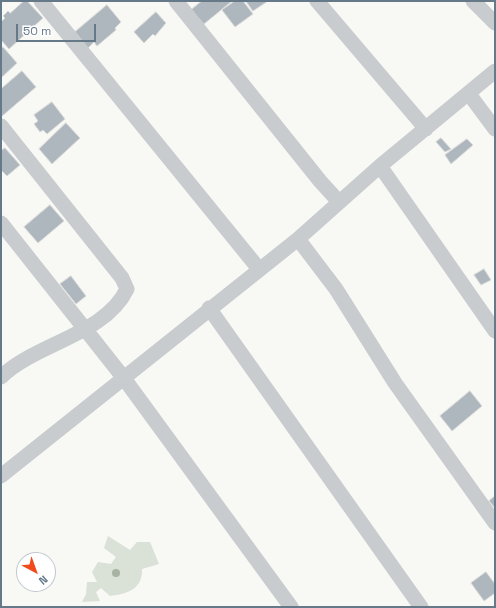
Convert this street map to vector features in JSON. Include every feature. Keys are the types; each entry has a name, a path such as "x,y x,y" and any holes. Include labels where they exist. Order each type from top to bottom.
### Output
{"street":[{"path":"41,1 259,269"},
{"path":"176,1 320,181 339,202"},
{"path":"317,1 426,129"},
{"path":"473,1 495,23"},
{"path":"1,476 209,308 298,239 380,166 495,71"},
{"path":"469,94 495,129"},
{"path":"1,126 122,278 127,288 123,297 101,318 50,348 8,370 1,377"},
{"path":"380,166 495,331"},
{"path":"1,223 123,377 291,607"},
{"path":"298,239 336,289 395,383 495,523"},
{"path":"209,308 421,607"}],"shaded area":[{"path":"108,536 130,550 137,542 150,542 159,564 142,569 142,576 137,586 128,592 110,596 101,588 96,592 100,601 82,602 86,594 87,582 97,582 92,572 98,562 111,564 116,557 104,548"}],"building":[{"path":"24,1 27,1 43,18 9,49 1,40 1,22 5,18 3,16 8,11 10,13"},
{"path":"202,1 232,1 204,24 191,10"},
{"path":"235,1 243,1 253,14 235,27 222,10"},
{"path":"246,1 268,1 253,11"},
{"path":"107,5 121,22 115,28 116,30 97,46 94,42 88,48 75,32"},
{"path":"156,12 166,23 155,36 153,34 144,43 134,32"},
{"path":"3,47 17,63 1,78 1,49"},
{"path":"22,71 36,87 1,117 1,89"},
{"path":"52,102 65,119 47,134 43,130 40,132 34,124 38,121 34,115"},
{"path":"66,123 80,138 52,164 39,149"},
{"path":"441,138 451,149 445,152 436,142"},
{"path":"467,139 473,145 451,164 445,155"},
{"path":"5,148 20,165 7,176 1,170 1,151"},
{"path":"50,205 64,221 38,243 24,227"},
{"path":"484,269 491,280 481,285 474,275"},
{"path":"71,276 86,296 76,304 60,284"},
{"path":"470,391 482,406 452,431 440,416"},
{"path":"495,496 495,508 489,501"},
{"path":"486,572 495,584 495,593 484,601 471,583"}]}
